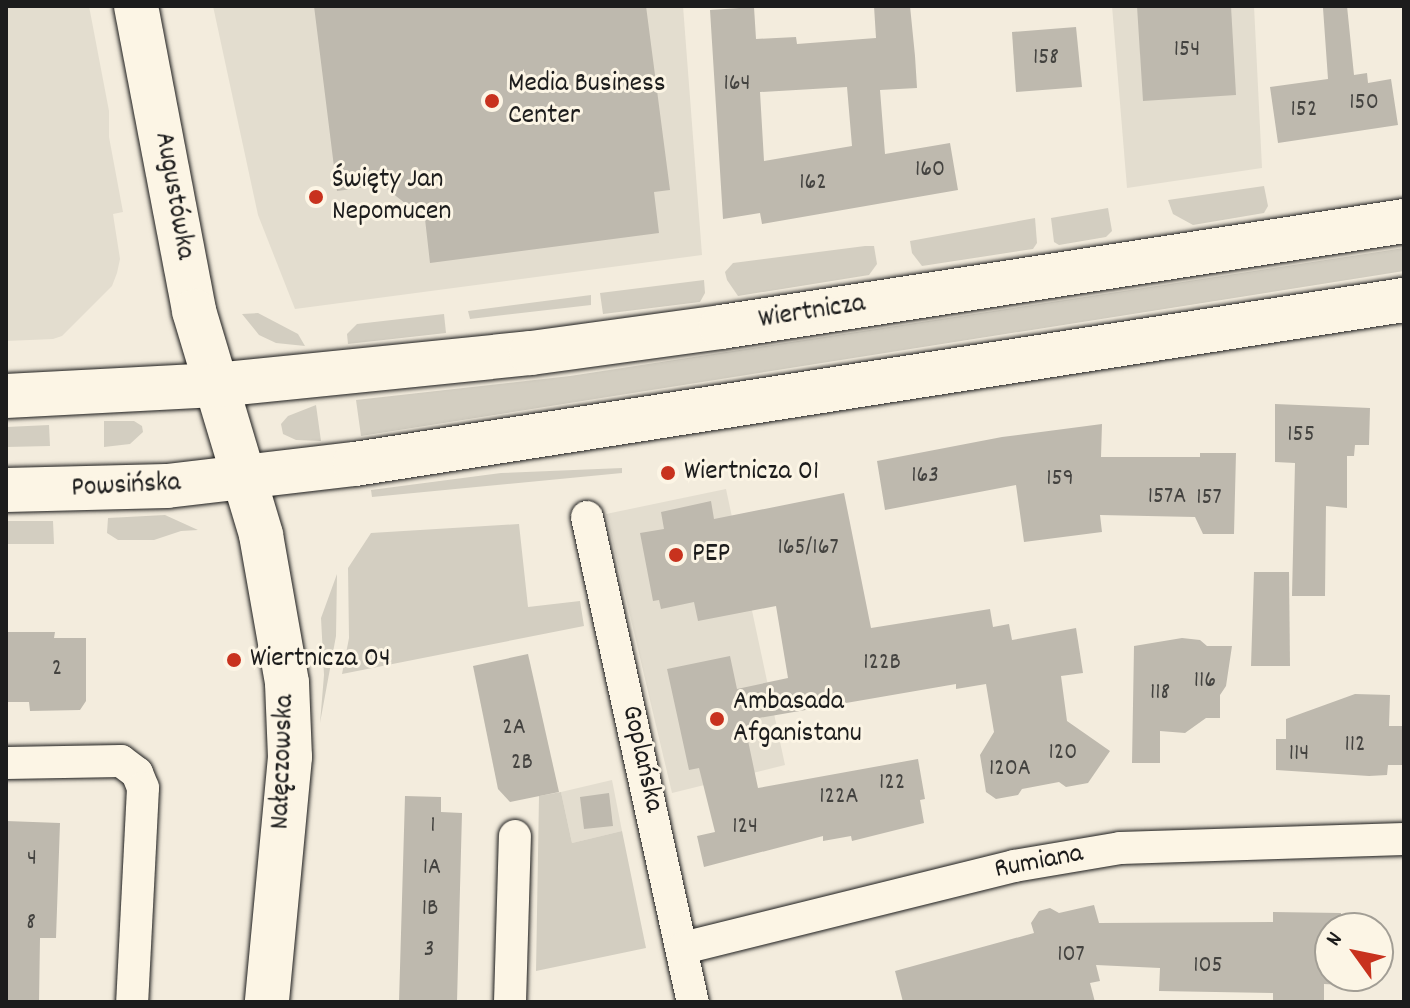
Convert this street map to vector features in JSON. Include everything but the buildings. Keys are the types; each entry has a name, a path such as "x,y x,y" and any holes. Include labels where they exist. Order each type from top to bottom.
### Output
{"main road":[{"name":"Augustówka","path":"136,6 194,311 245,479"},
{"name":"Wiertnicza","path":"216,385 516,355 690,332 1404,221"},
{"path":"245,479 1404,300"},
{"path":"6,396 216,385"},
{"name":"Powsińska","path":"6,490 98,489 245,479"},
{"name":"Nałęczowska","path":"245,479 267,560 290,719 267,1002"}],"street":[{"name":"Goplańska","path":"587,517 693,1002"},
{"path":"6,763 121,761 137,773 143,788 132,1002"},
{"path":"510,1002 515,836"},
{"name":"Rumiana","path":"683,948 1014,866 1120,848 1404,839"}],"shaded area":[{"path":"6,6 89,6 109,111 109,137 123,212 113,214 120,259 117,273 112,286 62,336 53,339 6,341"},
{"name":"Media Business Center","path":"213,6 683,6 702,255 295,309 258,215"},
{"path":"1112,6 1254,6 1262,168 1127,188"},
{"path":"1264,186 1268,206 1264,213 1193,225 1173,214 1168,200"},
{"path":"1108,208 1112,231 1106,237 1059,245 1054,242 1051,218"},
{"path":"1035,218 1037,243 1033,249 922,266 912,253 910,241"},
{"path":"874,246 877,264 869,275 738,296 725,272 733,263"},
{"path":"1404,248 1404,271 361,436 356,400 570,376"},
{"path":"704,280 705,293 700,302 603,314 600,293"},
{"path":"591,295 591,305 470,319 468,311"},
{"path":"258,313 298,334 305,346 276,343 259,335 242,314"},
{"path":"444,314 446,333 348,344 347,334 357,324"},
{"path":"316,405 321,441 296,440 283,434 281,424 288,416"},
{"path":"104,421 134,421 142,426 143,432 130,444 104,447"},
{"path":"49,425 50,446 6,447 6,427"},
{"path":"622,468 622,473 372,497 371,490 501,473"},
{"path":"726,489 785,765 672,793 606,514"},
{"path":"165,515 198,530 181,531 154,540 118,540 107,533 108,518"},
{"path":"6,521 53,521 54,544 6,544"},
{"path":"519,524 528,607 580,601 584,626 342,674 349,638 348,568 371,533"},
{"path":"337,574 336,636 320,723 324,675 321,618"},
{"path":"612,780 622,831 572,843 561,792"},
{"path":"561,792 572,843 622,831 646,948 536,971 539,796"}],"place":[{"name":"Media Business Center","path":"492,101"},
{"name":"Święty Jan Nepomucen","path":"316,197"},
{"name":"Wiertnicza 01","path":"668,473"},
{"name":"PEP","path":"676,555"},
{"name":"Wiertnicza 04","path":"234,660"},
{"name":"Ambasada Afganistanu","path":"717,719"}]}
